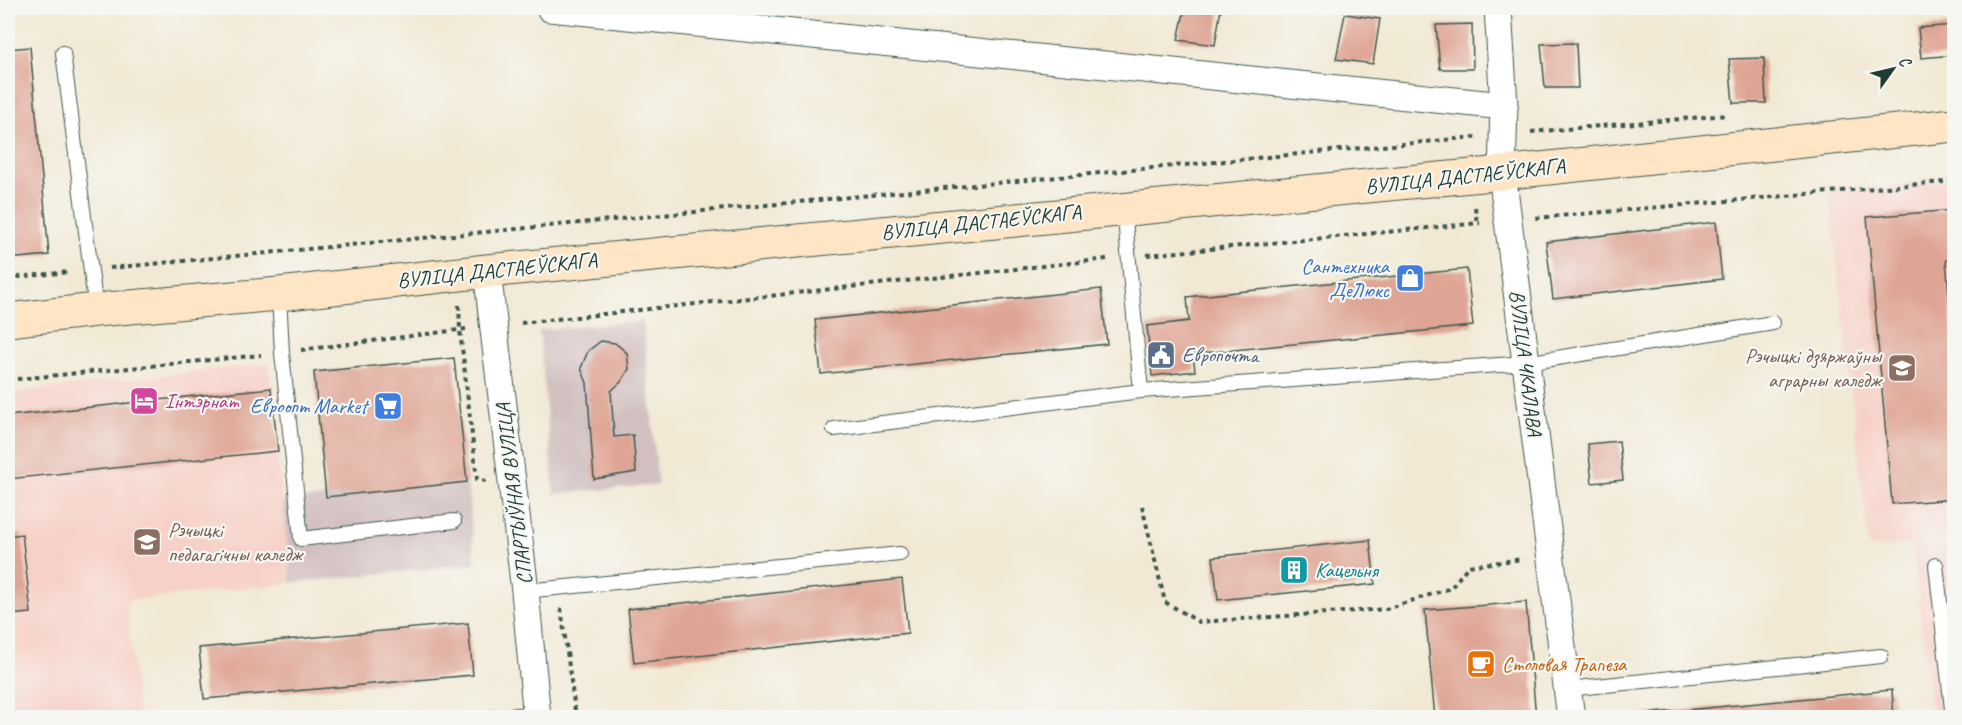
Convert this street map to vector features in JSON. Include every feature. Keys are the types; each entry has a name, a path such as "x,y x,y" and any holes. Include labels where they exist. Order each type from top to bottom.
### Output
{"street":[{"path":"561,8 1504,106"},
{"name":"ВУЛІЦА ЧКАЛАВА","path":"1498,8 1504,106 1502,173 1571,717"},
{"name":"ВУЛІЦА ДАСТАЕЎСКАГА","path":"8,320 279,294 487,270 1502,173 1954,125"},
{"name":"СПАРТЫЎНАЯ ВУЛІЦА","path":"487,270 525,591 537,715"}],"lane":[{"path":"63,53 96,310"},
{"path":"1124,208 1141,391"},
{"path":"279,294 282,353 302,539 454,521"},
{"path":"834,429 1141,391 1526,363 1773,323"},
{"path":"525,591 900,554"},
{"path":"1936,565 1953,717"},
{"path":"1568,689 1881,656"},
{"path":"490,717 537,715"}],"path":[{"path":"8,278 1503,134 1729,115"},
{"path":"8,380 282,353 494,326 1128,256 1954,181"},
{"path":"1142,506 1165,602 1199,622 1386,609 1451,588 1468,566 1551,556"}],"shaded area":[{"name":"Рэчыцкі дзяржаўны аграрны каледж","path":"1954,180 1954,717 1932,717 1912,544 1869,548 1829,193"},
{"path":"643,321 658,485 554,494 539,330"},
{"name":"Рэчыцкі педагагічны каледж","path":"269,363 291,583 127,601 138,717 8,717 8,393"},
{"path":"467,482 475,564 291,583 283,501"}],"building":[{"path":"1068,8 1109,8 1108,14"},
{"path":"1185,8 1221,8 1215,45 1178,40"},
{"path":"1345,14 1380,19 1373,64 1336,59"},
{"path":"1472,24 1473,69 1440,69 1436,25"},
{"path":"1954,25 1954,55 1921,58 1918,28"},
{"path":"1576,43 1578,88 1545,88 1541,44"},
{"path":"30,47 49,255 8,259 8,49"},
{"path":"1764,58 1766,103 1733,103 1729,59"},
{"path":"1954,210 1954,259 1946,260 1954,356 1954,499 1892,504 1867,217"},
{"path":"1716,222 1722,279 1553,299 1546,242"},
{"path":"1467,269 1473,326 1193,354 1195,371 1152,376 1147,326 1189,321 1187,297"},
{"path":"1101,289 1107,344 821,374 815,320"},
{"path":"601,341 615,343 627,353 629,369 621,382 611,391 614,437 633,435 636,472 594,479 587,383 581,368 588,351"},
{"name":"Евроопт Market","path":"454,358 467,482 326,497 314,372"},
{"path":"271,388 278,451 8,479 8,416"},
{"path":"1619,441 1623,480 1592,483 1588,444"},
{"path":"22,534 31,613 8,615 8,536"},
{"name":"Кацельня","path":"1370,540 1375,584 1218,600 1213,557"},
{"path":"902,579 908,633 634,663 628,609"},
{"name":"Столовая Трапеза","path":"1526,602 1536,718 1435,718 1425,610"},
{"path":"468,623 473,675 204,699 199,648"},
{"path":"1892,690 1894,718 1624,718 1624,716"}],"place":[{"name":"Сантехника ДеЛюкс","path":"1410,278"},
{"name":"Европочта","path":"1161,355"},
{"name":"Рэчыцкі дзяржаўны аграрны каледж","path":"1902,368"},
{"name":"Інтэрнат","path":"144,401"},
{"name":"Евроопт Market","path":"388,406"},
{"name":"Рэчыцкі педагагічны каледж","path":"147,542"},
{"name":"Кацельня","path":"1294,570"},
{"name":"Столовая Трапеза","path":"1481,664"}]}
